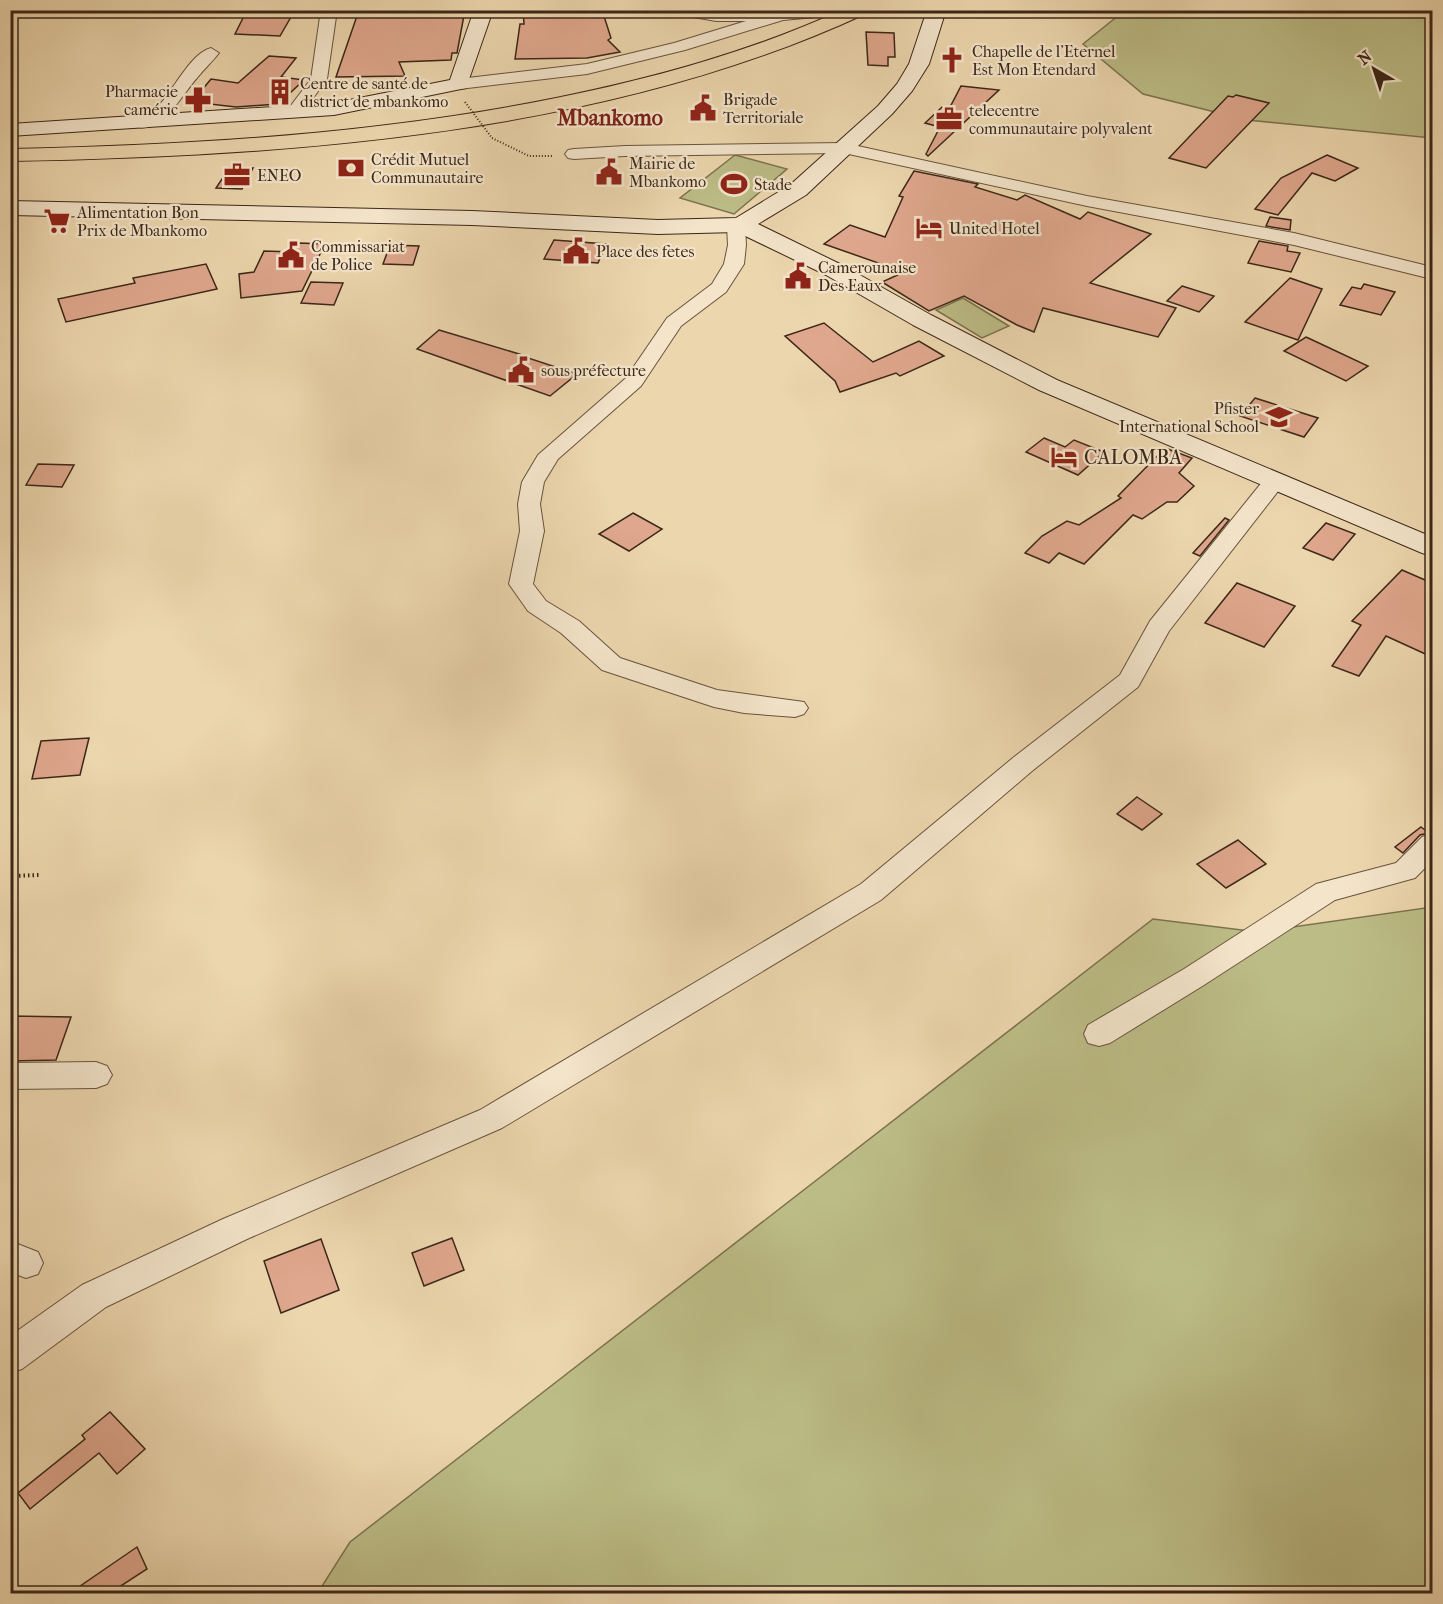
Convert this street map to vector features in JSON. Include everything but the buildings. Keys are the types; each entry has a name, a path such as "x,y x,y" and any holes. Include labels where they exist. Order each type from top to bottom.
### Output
{"highway":[{"path":"10,155 130,154 327,140 521,112 625,90 699,70 792,39 858,10"}],"street":[{"path":"294,112 319,79 329,10"},
{"path":"462,93 484,10"},
{"path":"676,10 706,15 776,17 837,10"},
{"path":"10,130 334,109 462,93 587,69 679,47 799,10"},
{"path":"739,226 798,190 885,110 905,87 919,64 933,16 937,10"},
{"path":"144,123 166,108 190,75 211,53"},
{"path":"574,154 625,151 844,148 1087,201 1294,239 1432,273"},
{"path":"10,208 472,218 658,227 739,226 834,270 922,320 1048,386 1432,548"},
{"path":"739,226 734,264 718,288 674,322 634,382 549,454 533,482 529,504 532,531 521,584 537,606 570,627 611,664 714,698 744,704 795,708"},
{"path":"10,1357 94,1296 235,1229 491,1119 871,892 1023,764 1129,681 1159,627 1275,481"},
{"path":"1099,1034 1194,977 1326,892 1405,871 1432,844"},
{"path":"10,1076 96,1075"}],"path":[{"path":"462,93 492,138 529,156 574,154"},
{"path":"10,876 39,875"}],"green space":[{"path":"1124,11 1432,11 1432,138 1247,120 1143,94 1083,44"},
{"name":"Stade","path":"735,155 787,169 734,214 680,198"},
{"path":"963,298 1009,326 982,338 936,310"},
{"path":"1432,907 1432,1593 317,1594 350,1542 1153,919 1258,932"}],"place":[{"name":"Chapelle de l'Eternel Est Mon Etendard","path":"952,60"},
{"name":"Centre de santé de district de mbankomo","path":"280,92"},
{"name":"Pharmacie caméric","path":"198,100"},
{"name":"Brigade Territoriale","path":"703,108"},
{"name":"telecentre communautaire polyvalent","path":"949,119"},
{"name":"Crédit Mutuel Communautaire","path":"351,168"},
{"name":"Mairie de Mbankomo","path":"609,172"},
{"name":"ENEO","path":"237,175"},
{"name":"Stade","path":"734,184"},
{"name":"Alimentation Bon Prix de Mbankomo","path":"57,221"},
{"name":"United Hotel","path":"929,228"},
{"name":"Place des fetes","path":"576,251"},
{"name":"Commissariat de Police","path":"291,255"},
{"name":"Camerounaise Des Eaux","path":"798,276"},
{"name":"sous préfecture","path":"521,370"},
{"name":"Pfister International School","path":"1279,417"},
{"name":"CALOMBA","path":"1064,457"}],"district":[{"name":"Mbankomo","path":"610,117"}]}
